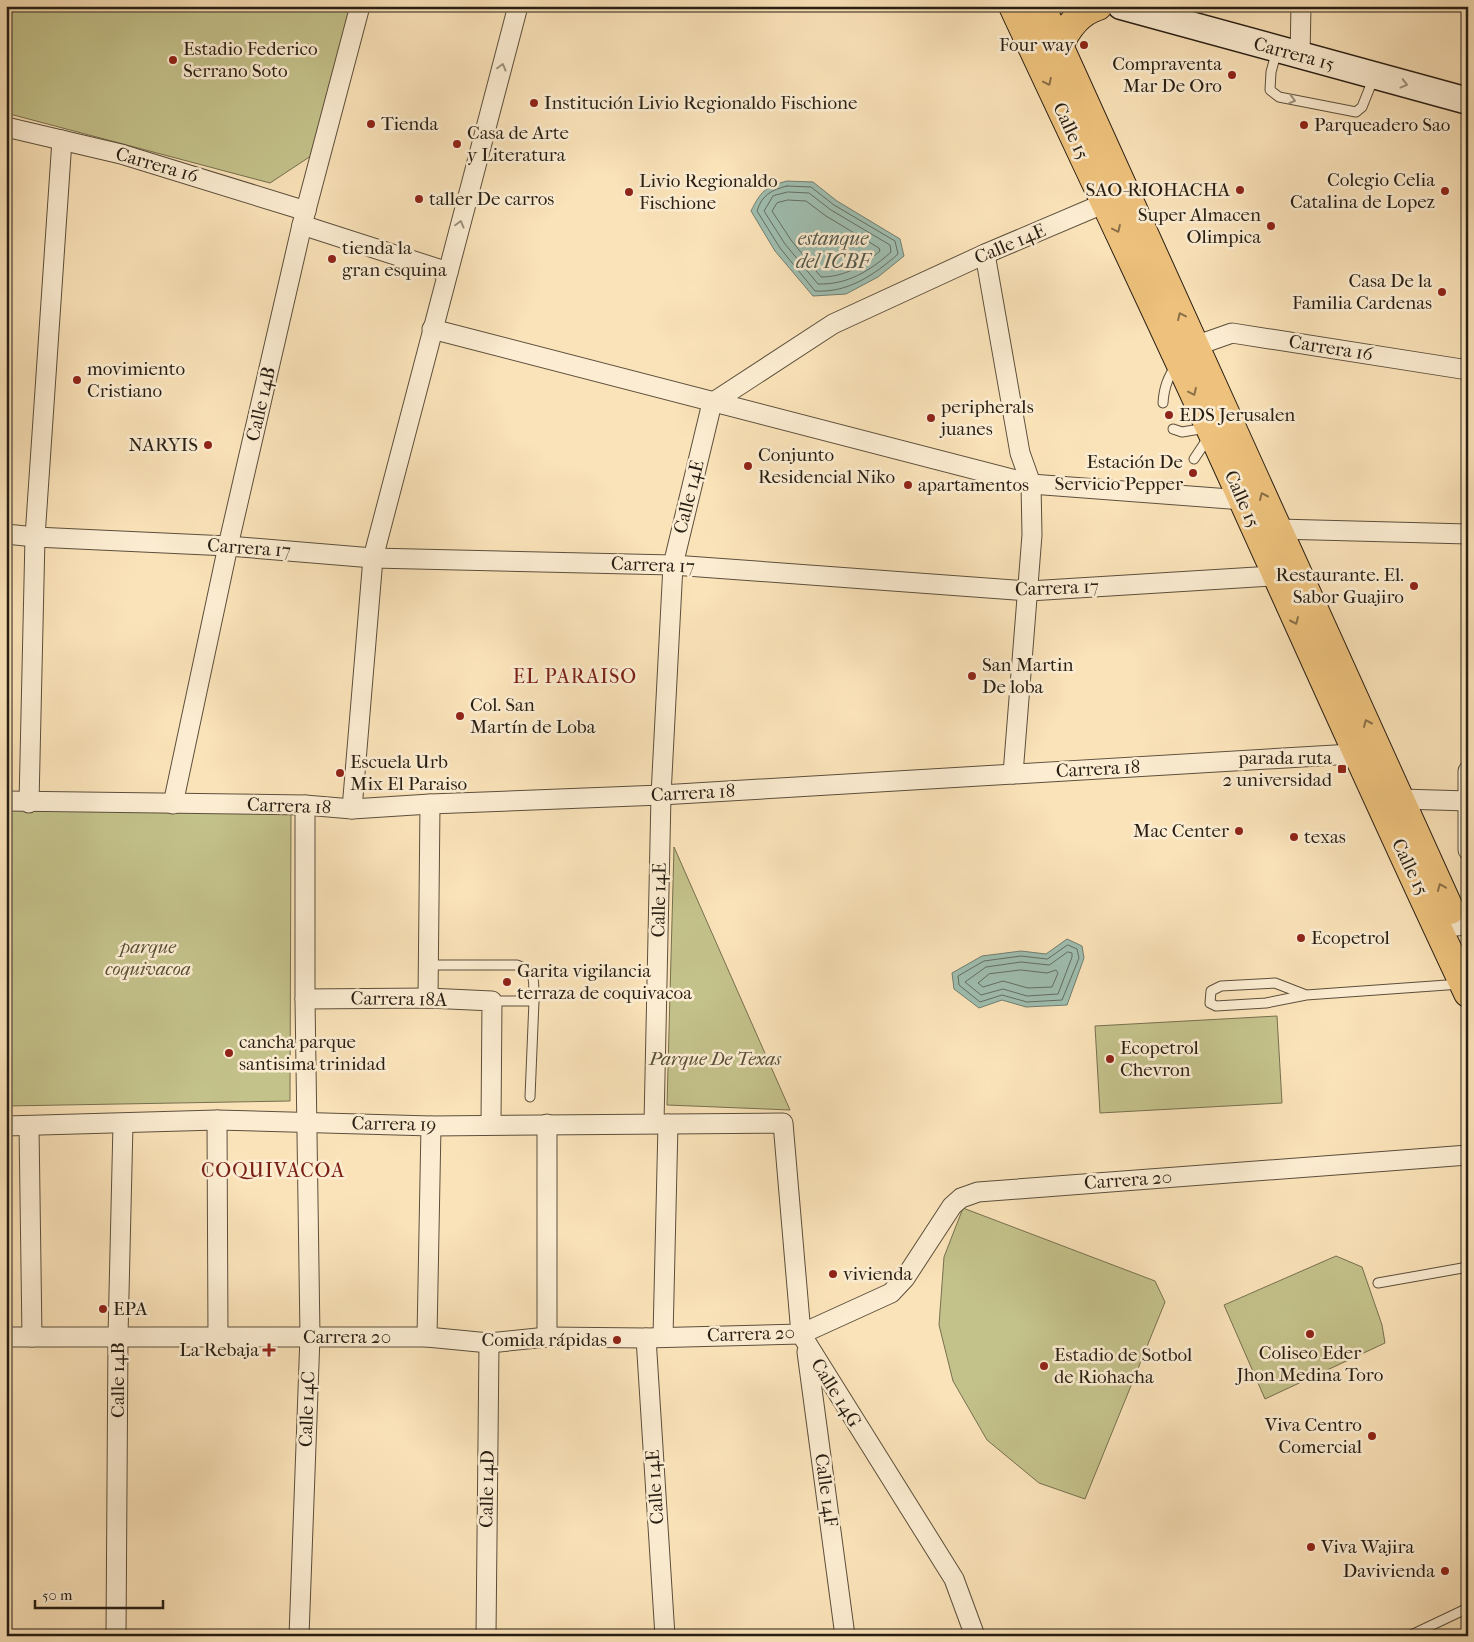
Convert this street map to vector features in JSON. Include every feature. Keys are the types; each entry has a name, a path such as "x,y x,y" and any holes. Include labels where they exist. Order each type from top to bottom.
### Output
{"highway":[{"name":"Calle 15","path":"1013,6 1105,203 1187,354 1278,529 1288,575"},
{"name":"Calle 15","path":"1041,6 1187,354 1210,430 1242,497 1288,575 1368,753 1441,932 1466,988"},
{"path":"1059,46 1066,30 1078,17 1098,6"},
{"name":"Calle 15","path":"1368,753 1401,799 1464,933"}],"main road":[{"name":"Carrera 15","path":"1121,6 1293,48 1468,83"},
{"name":"Carrera 15","path":"1180,6 1375,76 1468,101"}],"street":[{"name":"Calle 14B","path":"173,804 228,546 304,218 360,6"},
{"path":"352,810 374,558 432,329 518,6"},
{"path":"1293,48 1301,6"},
{"name":"Carrera 16","path":"6,127 122,154 304,218 448,272"},
{"path":"29,802 35,538 62,140"},
{"name":"Calle 14E","path":"665,1636 654,1337 661,1124 661,795 672,565 712,403 833,324 985,254 1105,203"},
{"path":"985,254 1020,452 1031,484 1032,535 1029,591 1013,774"},
{"path":"432,329 1031,484 1198,492 1242,497"},
{"name":"Carrera 16","path":"1187,354 1232,333 1468,370"},
{"path":"1278,529 1468,534"},
{"name":"Carrera 17","path":"6,534 35,538 228,546 374,558 672,565 1029,591 1288,575"},
{"name":"Carrera 18","path":"6,801 305,804 352,810 430,804 661,795 1368,753"},
{"path":"1468,772 1468,850"},
{"path":"1401,799 1467,801"},
{"path":"305,804 307,1122"},
{"path":"428,998 430,804"},
{"name":"Carrera 18A","path":"305,998 428,998 492,1001"},
{"path":"490,1124 492,1001"},
{"path":"217,1120 218,1338"},
{"name":"Carrera 19","path":"6,1126 217,1120 432,1126 490,1124 783,1123"},
{"name":"Calle 14C","path":"299,1636 310,1336 307,1122"},
{"name":"Calle 14G","path":"783,1123 804,1339 954,1579 975,1636"},
{"name":"Calle 14B","path":"116,1636 118,1336 123,1124"},
{"path":"547,1124 547,1337"},
{"path":"29,1126 32,1337"},
{"path":"428,1337 432,1126"},
{"name":"Carrera 20","path":"6,1337 428,1337 489,1343 547,1337 804,1339 891,1293 905,1278 952,1206 961,1198 978,1192 1468,1155"},
{"name":"Calle 14F","path":"804,1339 845,1636"},
{"name":"Calle 14D","path":"486,1636 489,1343"}],"lane":[{"path":"1293,48 1269,84 1270,90 1279,97 1356,112 1362,107 1375,76"},
{"path":"1163,403 1166,382 1187,354"},
{"path":"1173,428 1182,432 1210,430"},
{"path":"1194,458 1210,430"},
{"path":"428,965 517,965 528,969 533,975 534,1001 530,1097"},
{"path":"1306,995 1275,983 1221,986 1211,991 1209,997 1210,1004 1216,1006 1266,1003 1306,995 1466,988"},
{"path":"492,1001 534,1001"},
{"path":"1378,1283 1468,1267"},
{"path":"1409,1636 1468,1608"}],"green space":[{"name":"Estadio Federico Serrano Soto","path":"6,6 354,6 317,152 270,183 6,113"},
{"name":"parque coquivacoa","path":"6,806 291,814 290,1101 6,1106"},
{"name":"Parque De Texas","path":"674,847 790,1110 667,1105"},
{"path":"1277,1016 1282,1103 1100,1113 1095,1026"},
{"name":"Estadio de Sotbol de Riohacha","path":"963,1208 1155,1281 1165,1302 1085,1499 1039,1483 987,1440 953,1381 939,1325 944,1257"},
{"name":"Coliseo Eder Jhon Medina Toro","path":"1336,1256 1362,1267 1382,1325 1385,1343 1265,1399 1224,1305"}],"water":[{"name":"estanque del ICBF","path":"787,181 813,182 837,201 900,239 904,256 878,277 846,294 813,296 775,251 751,211 764,191 774,185"},
{"path":"1067,939 1082,946 1084,958 1067,1005 1026,1007 1002,1000 979,1008 954,989 952,973 982,956 1021,951 1046,954"}],"place":[{"name":"Four way","path":"1084,45"},
{"name":"Estadio Federico Serrano Soto","path":"173,60"},
{"name":"Compraventa Mar De Oro","path":"1232,75"},
{"name":"Institución Livio Regionaldo Fischione","path":"534,103"},
{"name":"Tienda","path":"371,124"},
{"name":"Parqueadero Sao","path":"1304,125"},
{"name":"Casa de Arte y Literatura","path":"457,144"},
{"name":"SAO-RIOHACHA","path":"1240,190"},
{"name":"Colegio Celia Catalina de Lopez","path":"1445,191"},
{"name":"Livio Regionaldo Fischione","path":"629,192"},
{"name":"taller De carros","path":"419,199"},
{"name":"Super Almacen Olimpica","path":"1271,226"},
{"name":"tienda la gran esquina","path":"332,259"},
{"name":"Casa De la Familia Cardenas","path":"1442,292"},
{"name":"movimiento Cristiano","path":"77,380"},
{"name":"EDS Jerusalen","path":"1169,415"},
{"name":"peripherals juanes","path":"931,418"},
{"name":"NARYIS","path":"208,445"},
{"name":"Conjunto Residencial Niko","path":"748,466"},
{"name":"Estación De Servicio Pepper","path":"1193,473"},
{"name":"apartamentos","path":"908,485"},
{"name":"Restaurante. El. Sabor Guajiro","path":"1414,586"},
{"name":"San Martin De loba","path":"972,676"},
{"name":"Col. San Martín de Loba","path":"460,716"},
{"name":"parada ruta 2 universidad","path":"1342,769"},
{"name":"Escuela Urb Mix El Paraiso","path":"340,773"},
{"name":"Mac Center","path":"1239,831"},
{"name":"texas","path":"1294,837"},
{"name":"Ecopetrol","path":"1301,938"},
{"name":"Garita vigilancia terraza de coquivacoa","path":"507,982"},
{"name":"cancha parque santisima trinidad","path":"229,1053"},
{"name":"Ecopetrol Chevron","path":"1110,1059"},
{"name":"vivienda","path":"833,1274"},
{"name":"EPA","path":"103,1309"},
{"name":"Coliseo Eder Jhon Medina Toro","path":"1310,1334"},
{"name":"Comida rápidas","path":"617,1340"},
{"name":"La Rebaja","path":"269,1350"},
{"name":"Estadio de Sotbol de Riohacha","path":"1044,1366"},
{"name":"Viva Centro Comercial","path":"1372,1436"},
{"name":"Viva Wajira","path":"1311,1547"},
{"name":"Davivienda","path":"1445,1571"}],"district":[{"name":"EL PARAISO","path":"575,676"},
{"name":"COQUIVACOA","path":"273,1170"}]}
